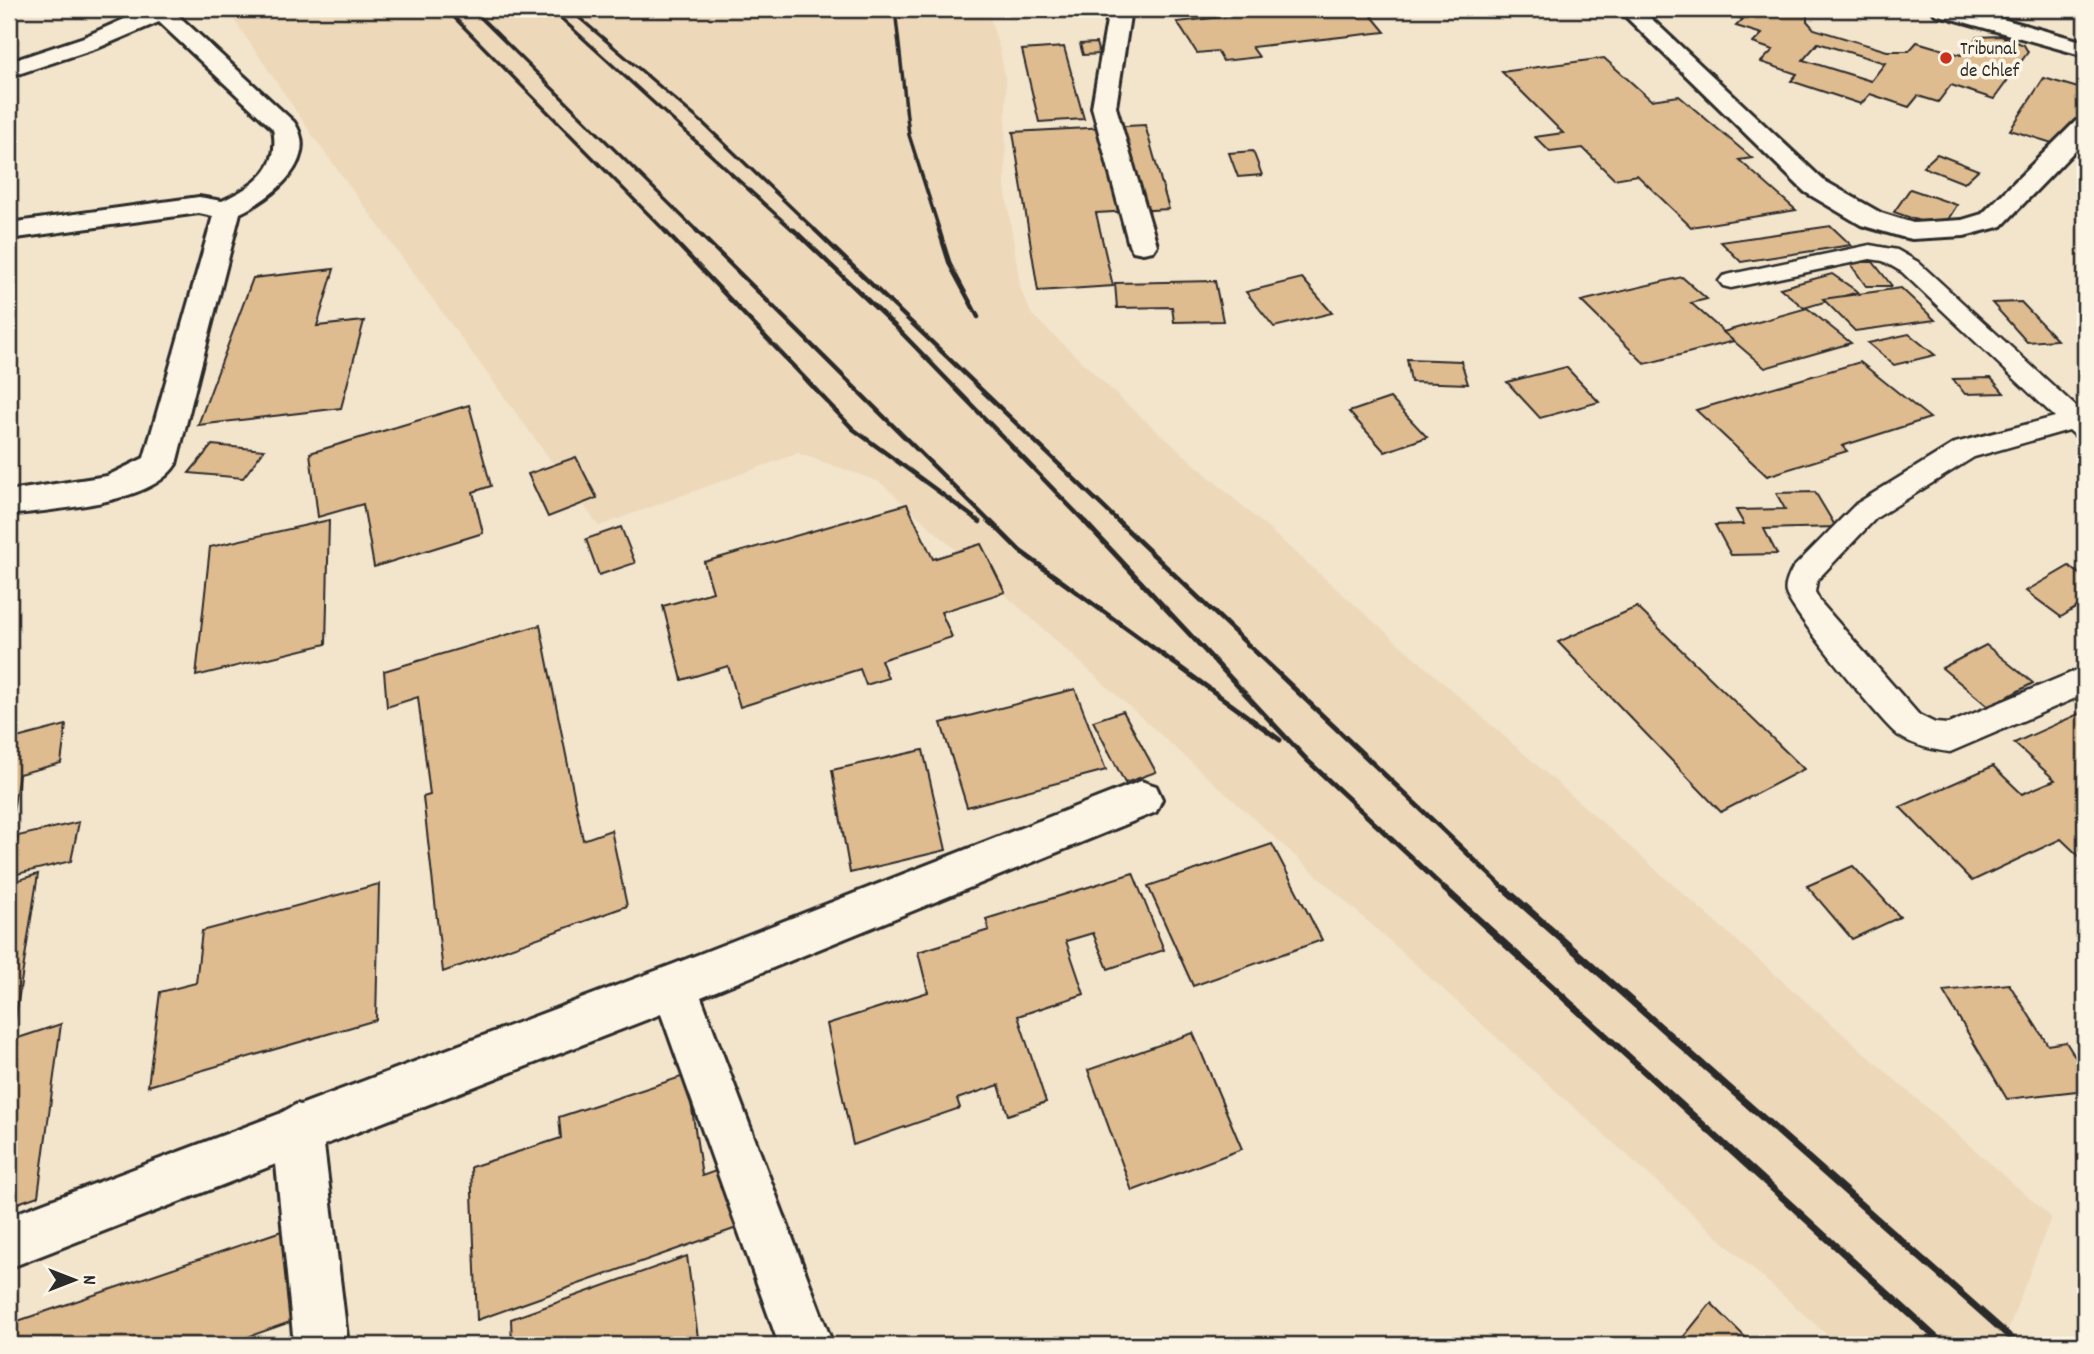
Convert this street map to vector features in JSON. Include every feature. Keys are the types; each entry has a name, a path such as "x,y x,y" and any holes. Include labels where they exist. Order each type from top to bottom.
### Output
{"street":[{"path":"1120,9 1104,107 1143,245"},
{"path":"1629,9 1814,186 1871,219 1912,231 1965,228 1992,220 2085,125"},
{"path":"1944,9 2085,49"},
{"path":"1985,9 2085,38"},
{"path":"9,70 92,42 160,10 285,127 288,150 276,174 264,188 225,210 199,205 9,231"},
{"path":"9,503 124,484 145,476 159,464 228,216 225,210"},
{"path":"9,1242 674,985 1141,799"},
{"path":"674,985 806,1345"},
{"path":"296,1129 321,1345"}],"lane":[{"path":"1731,281 1870,252 1889,255 1910,267 2080,425"},
{"path":"2080,425 1965,450 1867,511 1803,576 1800,592 1810,611 1908,725 1931,736 1950,738 2085,680"}],"shaded area":[{"path":"227,9 987,9 1000,50 1006,84 1005,187 1021,291 1032,315 1132,409 2051,1217 2002,1345 1838,1345 880,482 798,453 599,526 315,139"}],"building":[{"path":"1235,9 1366,9 1385,32 1252,47 1259,57 1223,61 1217,51 1197,53 1177,22 1240,15"},
{"name":"Tribunal de Chlef","path":"1711,9 1801,9 1807,11 1807,21 1814,29 1887,51 1909,51 1917,42 1961,55 1977,37 2001,36 2024,45 2028,52 1994,99 1951,85 1938,102 1918,96 1909,107 1870,94 1861,104 1791,81 1797,74 1761,62 1773,50 1753,43 1762,34 1736,26 1743,19","holes":["1818,43 1885,63 1871,81 1803,60"]},
{"path":"1096,43 1099,54 1083,55 1080,44"},
{"path":"1064,47 1084,119 1039,122 1022,50"},
{"path":"1604,58 1651,100 1679,96 1752,158 1739,160 1796,210 1691,227 1637,175 1614,179 1583,148 1550,152 1535,137 1563,133 1502,72"},
{"path":"2044,78 2085,90 2085,112 2065,147 2010,130"},
{"path":"1145,125 1169,209 1096,213 1113,286 1038,291 1013,132"},
{"path":"1253,151 1262,175 1238,177 1229,153"},
{"path":"1937,154 1978,170 1964,183 1923,167"},
{"path":"1910,189 1957,205 1942,229 1894,212"},
{"path":"1831,226 1851,245 1741,262 1721,242"},
{"path":"1849,262 1873,262 1892,286 1866,286"},
{"path":"334,269 317,326 364,321 341,408 198,425 253,278"},
{"path":"1832,274 1858,292 1804,308 1780,288"},
{"path":"1682,277 1707,299 1691,303 1734,341 1645,364 1581,301"},
{"path":"1302,278 1332,313 1274,327 1246,292"},
{"path":"1215,281 1223,321 1174,322 1172,307 1117,308 1115,283"},
{"path":"1901,288 1935,320 1855,331 1823,299"},
{"path":"2021,302 2057,340 2027,342 1992,303"},
{"path":"1807,308 1851,343 1765,368 1723,332"},
{"path":"1909,334 1935,355 1894,365 1868,343"},
{"path":"1407,359 1461,361 1468,384 1411,382"},
{"path":"1860,362 1930,418 1842,446 1847,451 1767,476 1696,410"},
{"path":"1566,367 1599,402 1540,418 1507,382"},
{"path":"1991,378 2004,393 1965,394 1953,379"},
{"path":"1390,398 1427,437 1385,452 1349,412"},
{"path":"469,405 491,486 473,492 483,533 374,567 363,504 318,517 310,453"},
{"path":"212,445 264,450 243,478 189,473"},
{"path":"576,457 597,498 548,517 528,474"},
{"path":"1815,492 1836,527 1764,529 1777,554 1731,555 1715,525 1744,524 1736,510 1785,509 1776,493"},
{"path":"907,504 933,559 981,544 1005,592 941,612 952,637 881,660 888,678 866,685 860,669 740,707 728,666 682,680 663,606 713,592 704,562"},
{"path":"329,520 326,644 196,676 210,547"},
{"path":"621,527 635,563 599,575 586,539"},
{"path":"2069,566 2085,578 2085,602 2061,617 2026,591"},
{"path":"1637,607 1804,769 1721,812 1558,642"},
{"path":"540,625 583,840 611,830 627,906 443,972 423,797 430,795 418,697 387,707 384,671"},
{"path":"1986,645 2033,683 1989,707 1942,668"},
{"path":"1075,689 1106,770 967,807 941,723"},
{"path":"1123,711 1156,772 1125,783 1093,721"},
{"path":"2085,711 2085,862 2061,839 1972,881 1900,807 1993,766 2022,794 2055,780 2014,743"},
{"path":"66,725 61,763 19,774 9,837 9,740"},
{"path":"923,750 946,850 850,873 832,770"},
{"path":"79,822 71,861 9,876 18,836"},
{"path":"1272,844 1322,940 1193,986 1148,886"},
{"path":"1853,866 1900,917 1852,939 1807,886"},
{"path":"1133,873 1164,950 1108,969 1093,933 1066,941 1084,994 1018,1016 1046,1102 1008,1115 999,1085 957,1099 960,1108 853,1145 827,1024 928,992 918,952 989,930 986,919"},
{"path":"38,874 12,1040 61,1024 38,1196 9,1206 9,883"},
{"path":"379,884 376,1020 148,1086 160,992 196,983 202,931"},
{"path":"2009,984 2048,1045 2066,1042 2085,1073 2085,1090 2007,1099 1943,991"},
{"path":"1193,1033 1242,1149 1132,1191 1088,1070"},
{"path":"687,1075 702,1176 738,1163 748,1224 477,1320 471,1167 561,1138 559,1117"},
{"path":"299,1225 296,1320 236,1341 236,1345 9,1345 9,1324"},
{"path":"687,1256 699,1345 512,1345 511,1319"},
{"path":"1711,1303 1753,1345 1677,1345"}],"railway":[{"path":"446,9 666,232"},
{"path":"472,9 698,232"},
{"path":"551,9 795,232"},
{"path":"569,9 704,124 817,232"},
{"path":"895,9 909,135 940,232"},
{"path":"664,230 853,429 980,522"},
{"path":"696,230 992,524"},
{"path":"794,230 898,329 1087,524"},
{"path":"815,230 1121,524"},
{"path":"939,230 950,265 978,317"},
{"path":"991,522 1020,551 1280,740"},
{"path":"1085,522 1307,760 1447,891"},
{"path":"1119,522 1507,891"},
{"path":"1445,889 1944,1345"},
{"path":"1505,889 2019,1345"}],"place":[{"name":"Tribunal de Chlef","path":"1946,58"}]}
